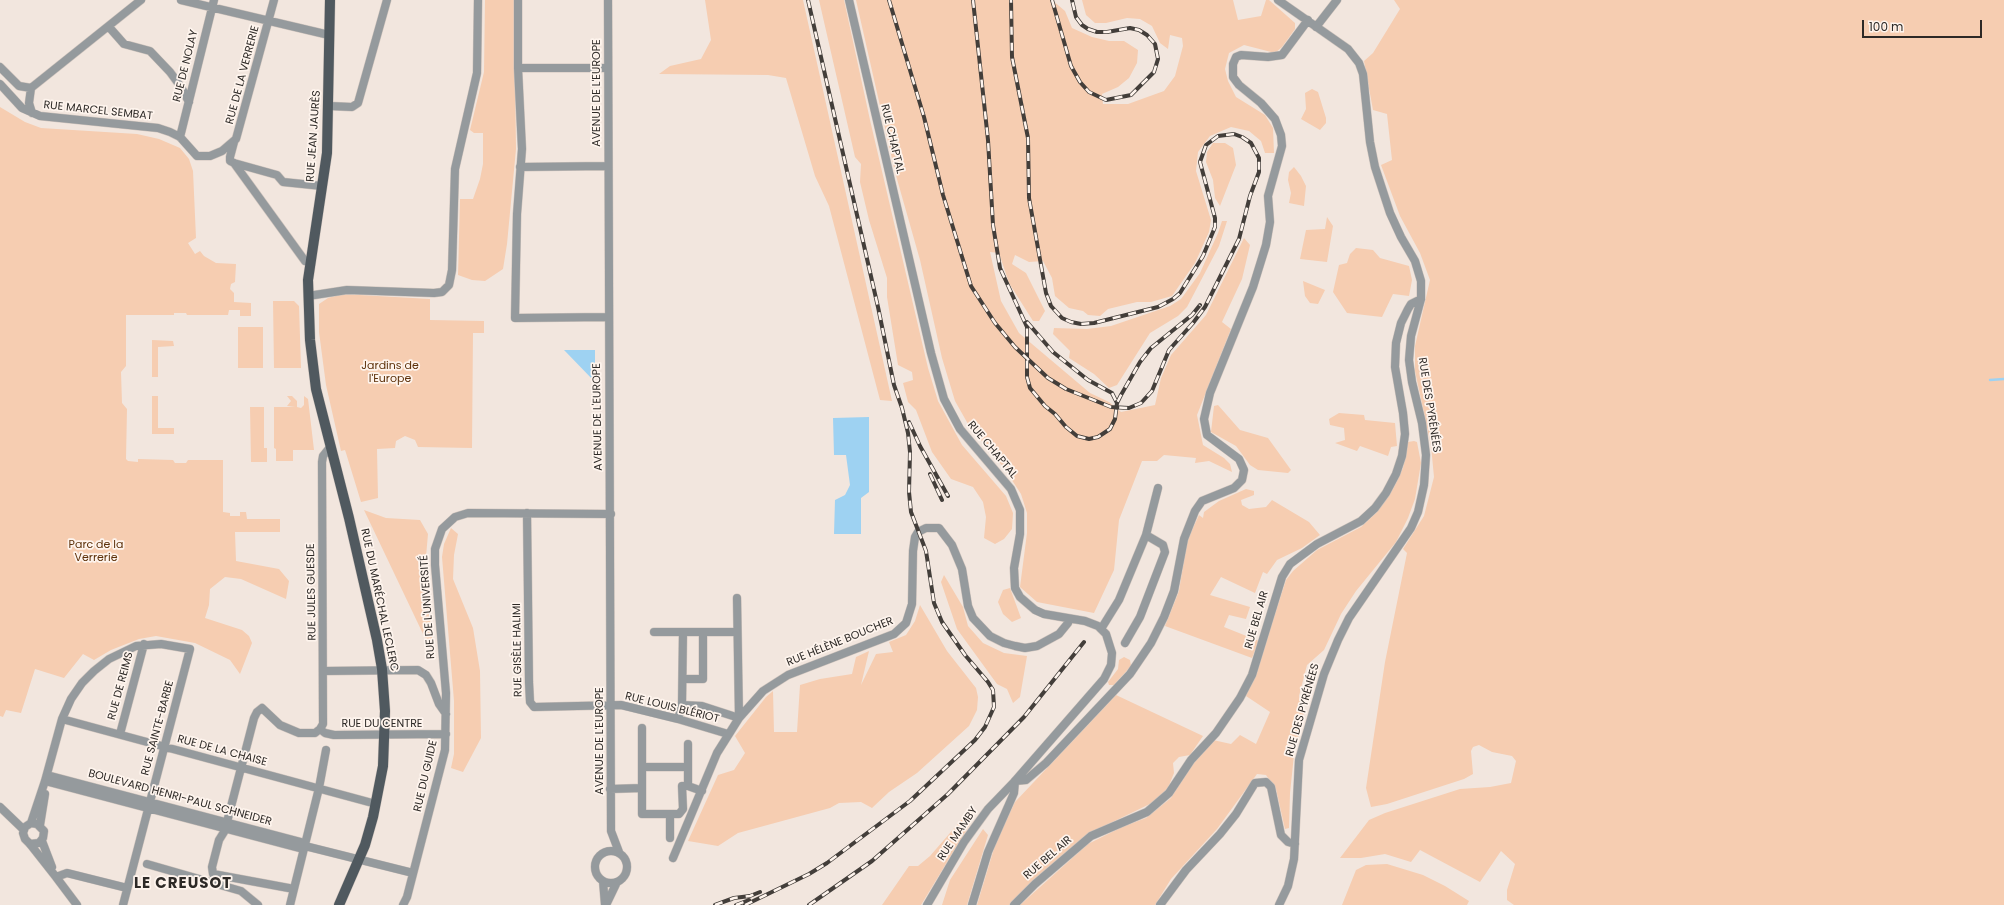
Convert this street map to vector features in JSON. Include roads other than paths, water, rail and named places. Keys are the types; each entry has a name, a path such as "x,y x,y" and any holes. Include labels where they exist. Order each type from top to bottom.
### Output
{"main road":[{"name":"RUE JEAN JAURÈS","path":"308,296 310,262 326,164 329,106 330,0"},
{"name":"RUE DU MARÉCHAL LECLERC","path":"308,296 310,340 316,389 373,620 382,669 385,735 376,804 367,839 339,905"}],"street":[{"path":"0,67 19,86 31,88 141,0"},
{"path":"181,0 213,4 268,20 329,34"},
{"name":"RUE DE LA VERRERIE","path":"200,157 210,156 222,151 234,142 238,135 274,0"},
{"path":"329,106 352,107 358,103 387,0"},
{"path":"308,296 347,290 434,293 442,292 450,285 452,270 454,168 477,74 478,0"},
{"path":"518,0 518,68 522,149 520,167 515,318 608,317"},
{"name":"AVENUE DE L'EUROPE","path":"608,0 608,317 611,514 610,789 611,834 618,852"},
{"name":"RUE CHAPTAL","path":"850,0 931,353 944,399 960,429 1003,478 1016,499 1020,522 1014,579 1020,597 1028,605 1039,612 1094,623 1101,629"},
{"name":"RUE DES PYRÉNÉES","path":"1278,0 1348,49 1359,63 1363,74 1370,142 1375,167 1390,213 1419,270 1421,281 1421,299 1409,349 1410,371 1422,423 1426,455 1424,486 1418,512 1411,528 1350,618 1324,674 1299,760 1292,874 1279,905"},
{"path":"1316,27 1337,0"},
{"name":"RUE DE NOLAY","path":"180,137 213,4"},
{"path":"1015,781 1026,780 1046,763 1130,674 1151,643 1164,617 1174,591 1184,539 1194,511 1202,500 1234,488 1242,480 1244,470 1239,459 1207,435 1204,419 1210,393 1254,288 1266,245 1270,222 1268,196 1282,146 1281,135 1275,118 1261,103 1238,85 1233,77 1232,70 1236,57 1240,54 1268,57 1282,55 1308,20"},
{"path":"108,26 124,44 150,51 182,87 188,102"},
{"path":"518,68 607,68"},
{"name":"RUE MARCEL SEMBAT","path":"0,84 22,108 32,113 48,118 158,128 180,137 197,156 200,157"},
{"name":"RUE MARCEL SEMBAT","path":"31,88 29,103 32,113"},
{"path":"234,142 230,161 234,163 305,261"},
{"path":"234,163 277,175 282,182 322,186"},
{"path":"520,167 608,166"},
{"name":"RUE BEL AIR","path":"1014,905 1035,884 1091,836 1147,812 1169,794 1191,760 1216,733 1240,698 1252,675 1282,577 1290,564 1317,544 1361,521 1375,508 1386,493 1396,474 1402,456 1405,434 1403,413 1394,367 1396,342 1401,323 1408,309 1411,304 1421,299"},
{"name":"RUE JULES GUESDE","path":"320,729 325,718 322,462 323,456 330,446"},
{"path":"972,905 988,852 1014,793 1015,781 1104,678 1109,670 1112,660 1111,646 1106,634 1101,629 1119,600 1146,535 1158,488"},
{"name":"RUE DE L'UNIVERSITÉ","path":"446,715 435,549 446,524 460,515 468,513 611,514"},
{"name":"RUE GISÈLE HALIMI","path":"527,513 530,702 534,708 611,706"},
{"name":"RUE HÉLÈNE BOUCHER","path":"673,858 717,753 738,718 763,692 788,675 901,630 906,623 912,604 913,551 915,537 918,532 926,528 939,528 952,545 962,569 968,606 973,618 990,636 1004,643 1015,646 1025,648 1037,646 1059,634 1068,623 1069,619"},
{"path":"1125,643 1140,618 1165,552 1163,545 1146,535"},
{"path":"682,705 702,706 738,718 736,598"},
{"path":"654,632 737,632"},
{"path":"678,719 682,705 683,632"},
{"path":"683,679 703,679 703,632"},
{"path":"77,905 56,876 23,836 24,830 31,823 46,778 62,719 71,699 94,671 123,651 144,644"},
{"name":"RUE SAINTE-BARBE","path":"123,905 190,649 176,646 144,644"},
{"name":"RUE DE REIMS","path":"120,734 144,644"},
{"path":"324,671 382,669"},
{"name":"RUE DU GUIDE","path":"382,669 411,669 422,672 431,683 439,704 446,715 446,734 442,763 407,897 403,905"},
{"name":"RUE LOUIS BLÉRIOT","path":"611,706 621,705 678,719 728,734"},
{"path":"212,883 212,867 219,840 226,826 254,718 262,708 280,725 289,730 308,734 315,733 320,729 324,740"},
{"name":"RUE DE LA CHAISE","path":"62,719 376,804"},
{"path":"642,728 642,814 679,814 683,809 682,786 688,786 702,791"},
{"name":"RUE DU CENTRE","path":"320,729 325,733 334,735 446,734"},
{"path":"688,744 688,786"},
{"path":"290,905 319,788 326,750"},
{"path":"642,767 688,767"},
{"path":"46,778 45,796 40,825 44,831 42,840 56,876"},
{"name":"BOULEVARD HENRI-PAUL SCHNEIDER","path":"46,778 226,826 301,842 305,846 413,873"},
{"name":"RUE MAMBY","path":"927,905 976,825 988,809 1015,781"},
{"path":"1160,905 1186,870 1220,834 1236,814 1255,783 1266,782 1271,787 1281,835 1288,842 1295,844"},
{"path":"610,789 642,788"},
{"path":"0,807 24,830"},
{"path":"670,814 670,838"},
{"path":"31,823 40,825"},
{"name":"AVENUE DE L'EUROPE","path":"604,852 611,834"},
{"path":"30,844 36,844 42,840"},
{"path":"606,905 617,882 624,877 628,868 625,858 618,852 611,850 604,852 598,858 595,867 598,876 607,882 617,882"},
{"path":"147,864 241,891 258,905"},
{"path":"56,876 67,873 127,888"},
{"path":"213,874 294,889"},
{"path":"603,880 606,905"},
{"path":"933,895 934,905"}],"water":[{"path":"564,350 595,350 595,382"},
{"path":"869,417 869,492 861,498 861,534 834,534 835,500 845,495 850,485 846,455 834,455 833,418"}],"waterway":[{"path":"1990,380 2004,379"}],"railway":[{"path":"745,905 809,874 827,863 910,801 975,740 985,727 994,707 993,690 965,655 942,622 934,603 926,551 911,512 909,492 910,452 908,433 902,408 894,385 878,307 808,0"},
{"path":"889,0 924,117 943,195 971,286 995,323 1015,347 1048,378 1066,389 1111,407 1129,408 1141,403 1152,391 1169,350 1205,307 1239,239 1250,196 1259,172 1259,158 1251,143 1234,134 1218,136 1206,145 1200,162 1215,218 1215,227 1203,256 1180,293 1173,299 1158,307 1094,323 1081,324 1062,318 1051,306 1046,293 1029,198 1028,138 1012,57 1011,0"},
{"path":"973,0 988,140 993,225 1000,268 1027,327 1027,377 1030,388 1045,406 1077,436 1089,439 1098,437 1110,429 1115,419 1117,403 1140,362 1151,348 1192,315 1200,305"},
{"path":"1052,0 1071,66 1080,82 1089,92 1106,100 1131,95 1154,72 1158,59 1155,44 1147,35 1139,30 1130,28 1107,32 1097,32 1088,29 1082,25 1076,17 1072,0"},
{"path":"1027,322 1053,352 1088,380 1112,393 1117,403"},
{"path":"909,422 920,446 948,496"},
{"path":"930,474 942,500"},
{"path":"809,905 872,861 948,794 1024,717 1084,642"},
{"path":"715,905 734,898 750,896 760,892"},
{"path":"736,905 749,900"}],"district":[{"name":"LE CREUSOT","path":"183,884"}],"park label":[{"name":"Jardins de l'Europe","path":"390,372"},
{"name":"Parc de la Verrerie","path":"96,551"}]}
